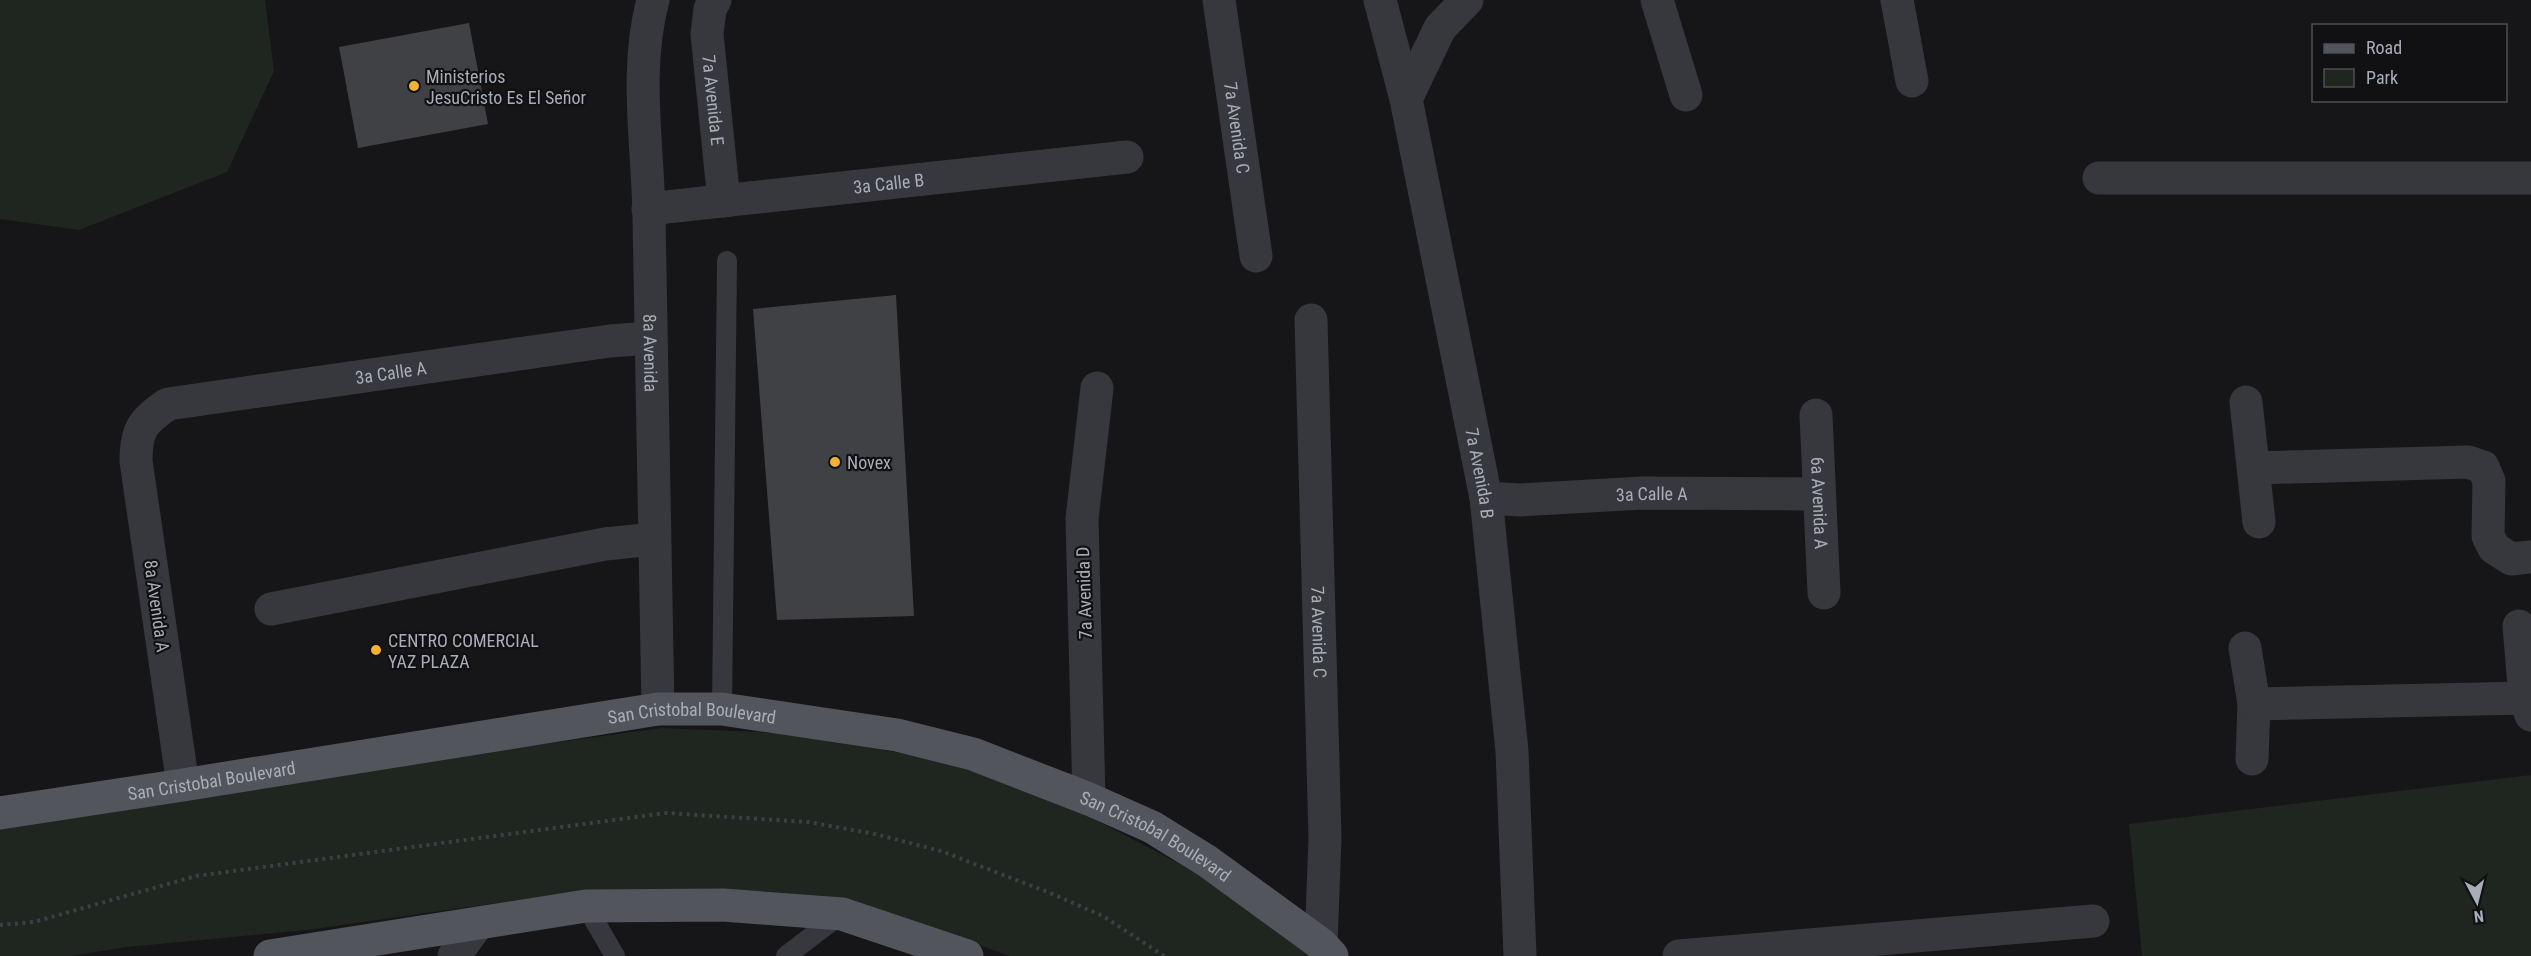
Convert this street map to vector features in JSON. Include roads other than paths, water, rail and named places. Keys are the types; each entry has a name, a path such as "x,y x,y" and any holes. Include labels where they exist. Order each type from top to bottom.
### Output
{"main road":[{"name":"San Cristobal Boulevard","path":"0,813 658,709 722,709 897,735 973,754 1089,798 1152,826 1207,861 1327,950"},
{"path":"0,833 9,831 66,803"},
{"path":"270,956 329,952 586,906 723,905 842,914 967,956"}],"street":[{"name":"8a Avenida","path":"652,0 645,28 642,72 648,209 658,709"},
{"name":"7a Avenida E","path":"715,0 710,9 707,33 724,201"},
{"name":"7a Avenida C","path":"1219,0 1256,256"},
{"name":"7a Avenida B","path":"1380,0 1406,99 1486,498 1512,751 1520,956"},
{"path":"1406,99 1440,28 1467,0"},
{"path":"1657,0 1686,95"},
{"path":"1898,0 1912,81"},
{"name":"3a Calle B","path":"648,209 1127,157"},
{"path":"2099,178 2531,178"},
{"name":"7a Avenida C","path":"1311,320 1327,950"},
{"name":"3a Calle A","path":"141,427 168,404 650,338"},
{"name":"7a Avenida D","path":"1089,798 1082,519 1097,388"},
{"path":"2246,402 2255,468 2259,522"},
{"name":"6a Avenida A","path":"1816,415 1824,593"},
{"name":"8a Avenida A","path":"141,427 136,442 136,461 183,785"},
{"path":"2255,468 2468,462 2483,467 2489,481 2488,536 2494,549 2511,559 2531,557"},
{"name":"3a Calle A","path":"1486,498 1521,500 1642,493 1819,494"},
{"path":"271,609 604,544 654,539"},
{"path":"2254,704 2528,707 2519,626"},
{"path":"2245,648 2254,704 2252,759"},
{"path":"1679,956 2093,921"},
{"path":"454,956 477,925"}],"lane":[{"path":"722,709 728,261"},
{"path":"586,906 615,956"},
{"path":"786,956 842,914"}],"place":[{"name":"Ministerios JesuCristo Es El Señor","path":"414,86"},
{"name":"Novex","path":"835,462"},
{"name":"CENTRO COMERCIAL YAZ PLAZA","path":"376,650"}]}
